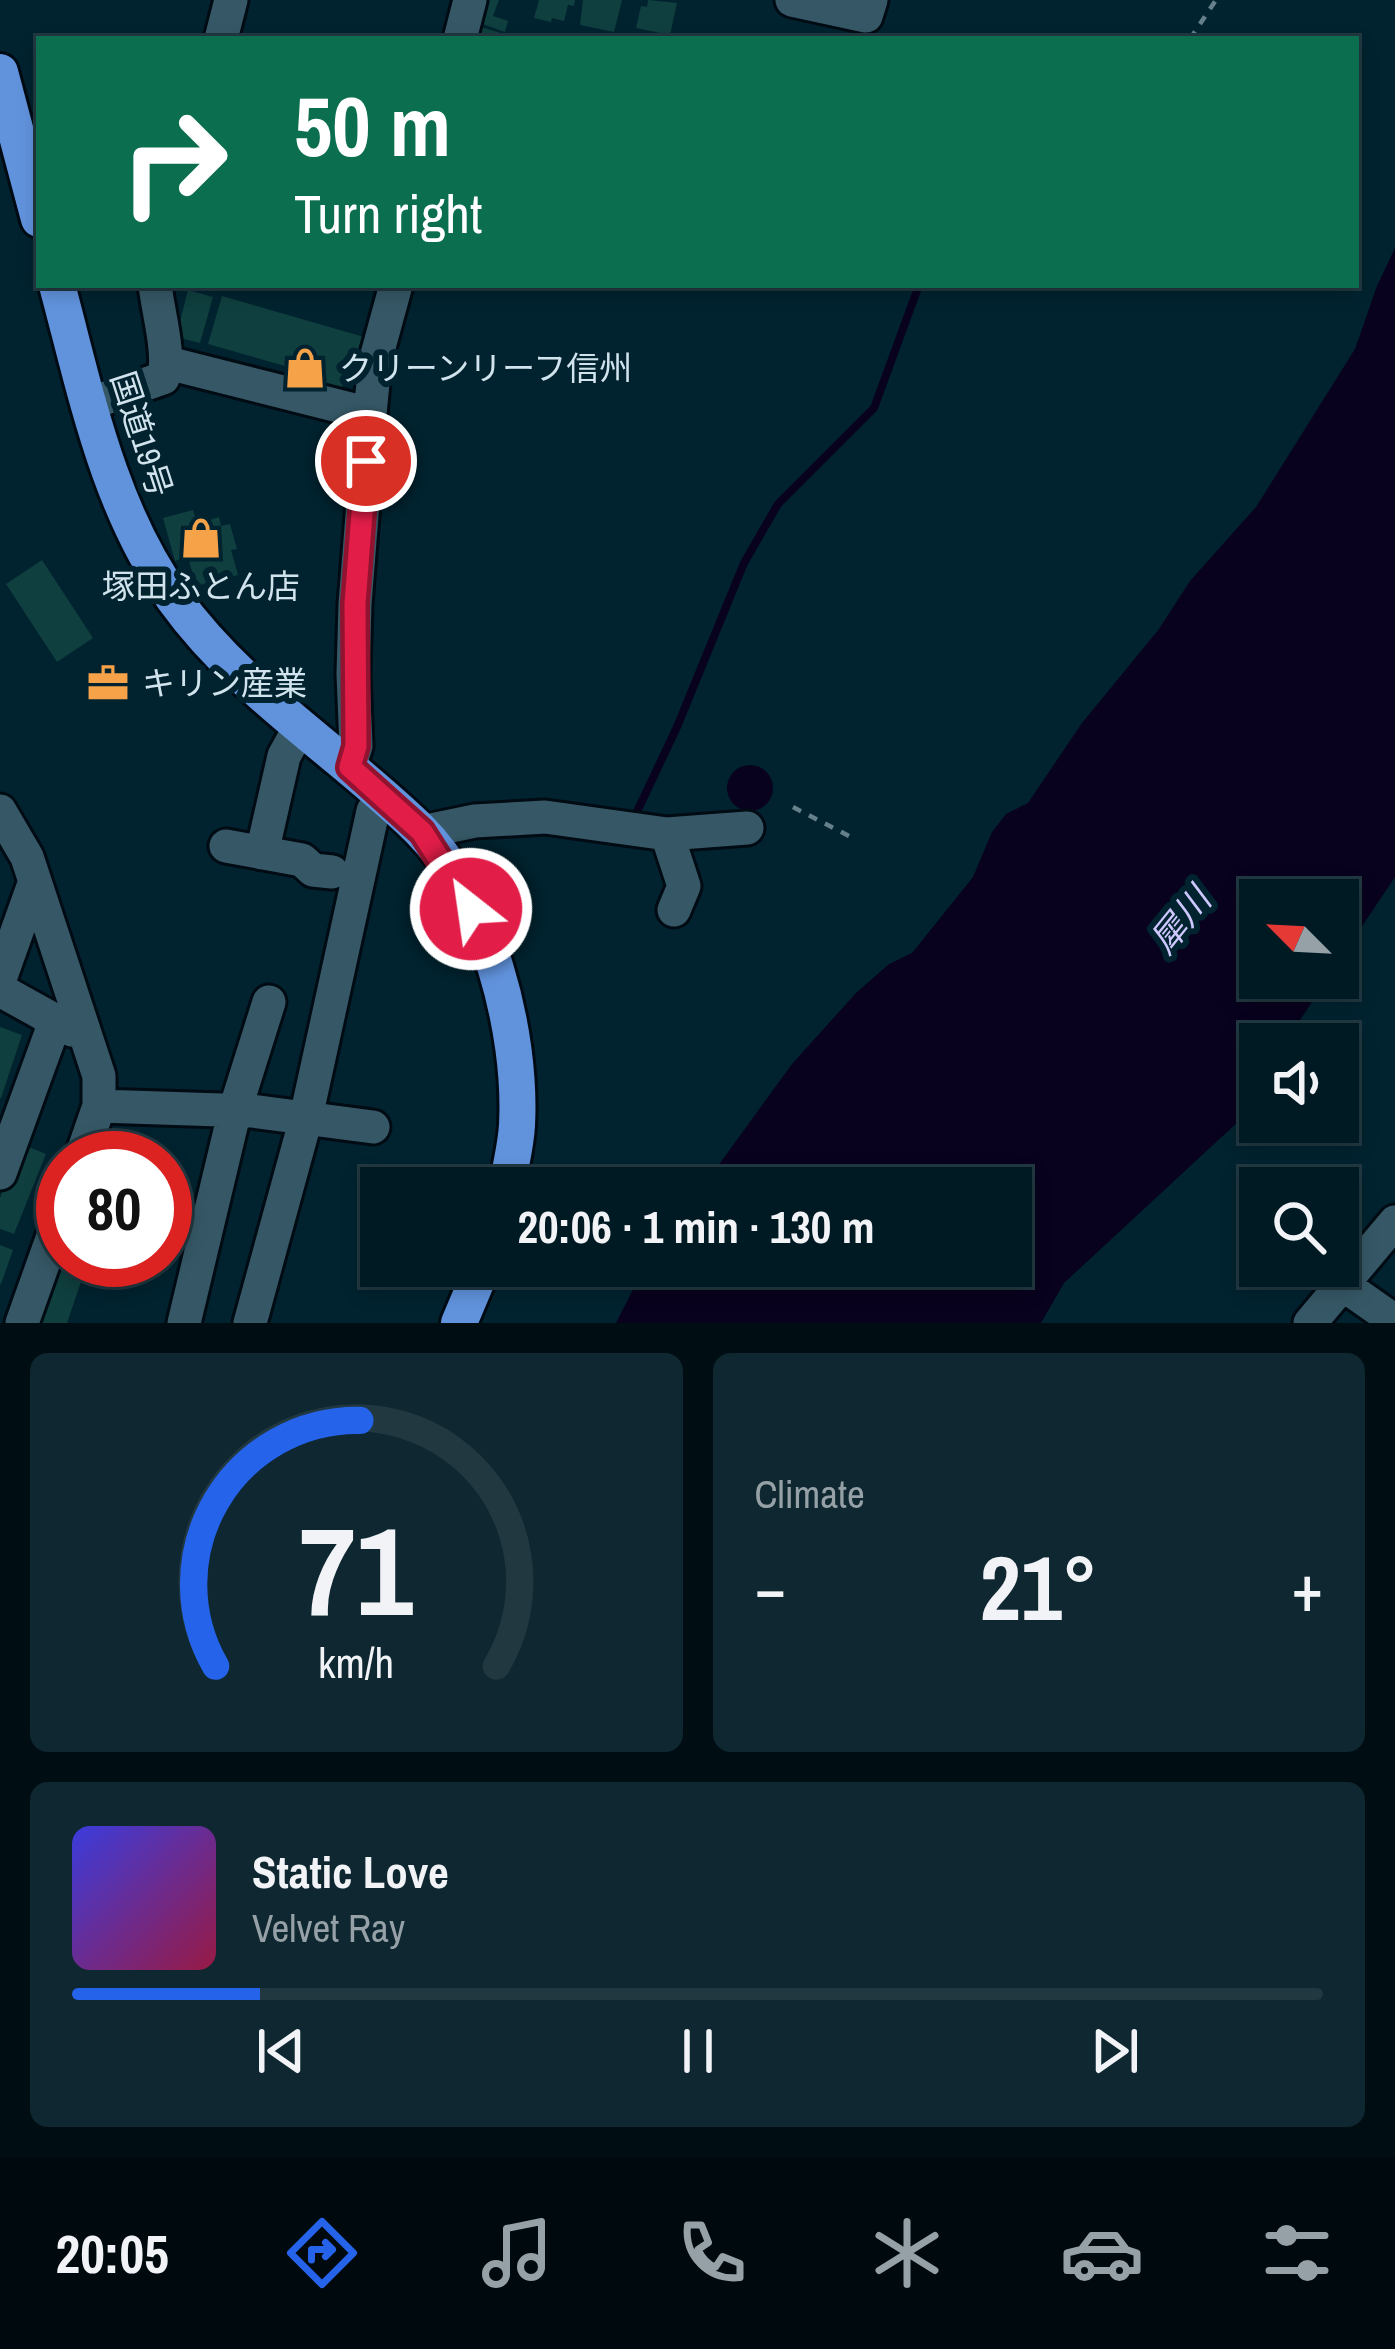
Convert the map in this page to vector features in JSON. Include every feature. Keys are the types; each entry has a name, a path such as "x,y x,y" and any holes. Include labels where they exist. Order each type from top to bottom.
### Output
{"highway":[{"path":"0,72 36,208"},
{"name":"国道19号","path":"58,288 119,502 172,595 219,655 422,832 471,909 513,1036 517,1128 510,1167"},
{"path":"459,1323 474,1287"}],"street":[{"path":"222,36 231,0"},
{"path":"461,36 470,0"},
{"path":"792,0 866,18"},
{"path":"89,404 163,378 169,363 155,288"},
{"path":"350,767 356,746 355,604 370,414 376,362 395,288"},
{"path":"169,363 370,414"},
{"path":"262,853 284,756 300,728"},
{"path":"0,811 35,881 70,1029 99,1076 99,1106 90,1131"},
{"path":"250,1323 307,1115 373,811"},
{"path":"422,832 476,821 545,817 667,834 747,828"},
{"path":"667,834 684,886 674,910"},
{"path":"226,846 302,860 313,870 332,872"},
{"path":"0,979 35,881"},
{"path":"0,990 70,1029"},
{"path":"184,1323 235,1110 269,1002"},
{"path":"0,1173 70,1029"},
{"path":"99,1106 307,1115 373,1127"},
{"path":"1359,1264 1395,1222"},
{"path":"22,1323 36,1284"},
{"path":"1310,1323 1340,1287"},
{"path":"1346,1287 1395,1321"}],"path":[{"path":"1192,36 1216,0"},
{"path":"794,806 848,836"}],"water":[{"name":"犀川","path":"1395,248 1395,877 1359,931 1359,879 1239,879 1239,999 1314,999 1298,1023 1239,1023 1239,1121 1064,1283 1041,1323 616,1323 634,1287 1032,1287 1032,1167 717,1167 792,1064 856,993 889,964 912,953 973,877 992,832 1006,814 1028,803 1190,581 1256,507 1355,349"},
{"path":"750,765 766,772 773,788 766,804 750,811 734,804 727,788 734,772"}],"building":[{"path":"479,0 499,0 493,16 508,21 505,32 471,20"},
{"path":"539,0 575,0 574,6 568,5 564,21 552,18 551,22 534,18"},
{"path":"583,0 622,0 614,32 580,25"},
{"path":"648,0 677,3 670,35 636,28 641,6 647,7"},
{"path":"474,25 511,36 471,36"},
{"path":"188,290 213,297 200,343 176,337"},
{"path":"222,296 371,339 363,370 349,366 341,390 289,375 292,368 208,344"},
{"name":"塚田ふとん店","path":"193,510 204,522 219,517 221,526 230,524 238,575 196,586 188,557 175,561 163,518"},
{"path":"42,560 93,638 57,662 6,584"},
{"path":"121,671 130,671 130,698 121,698"},
{"name":"キリン産業","path":"101,673 116,673 115,694 101,694"},
{"path":"0,1027 22,1035 1,1098 0,1098"},
{"path":"21,1144 36,1150 36,1179 14,1234 0,1229 0,1198"},
{"path":"0,1245 13,1250 1,1284 0,1284"},
{"path":"53,1287 79,1287 67,1323 40,1323"}],"waterway":[{"path":"634,818 744,563 778,504 874,408 918,288"}],"place":[{"name":"クリーンリーフ信州","path":"305,368"},
{"name":"塚田ふとん店","path":"201,538"},
{"name":"キリン産業","path":"108,683"}],"route":[{"path":"366,461 352,674 356,746 350,767 422,832 471,909"}]}
